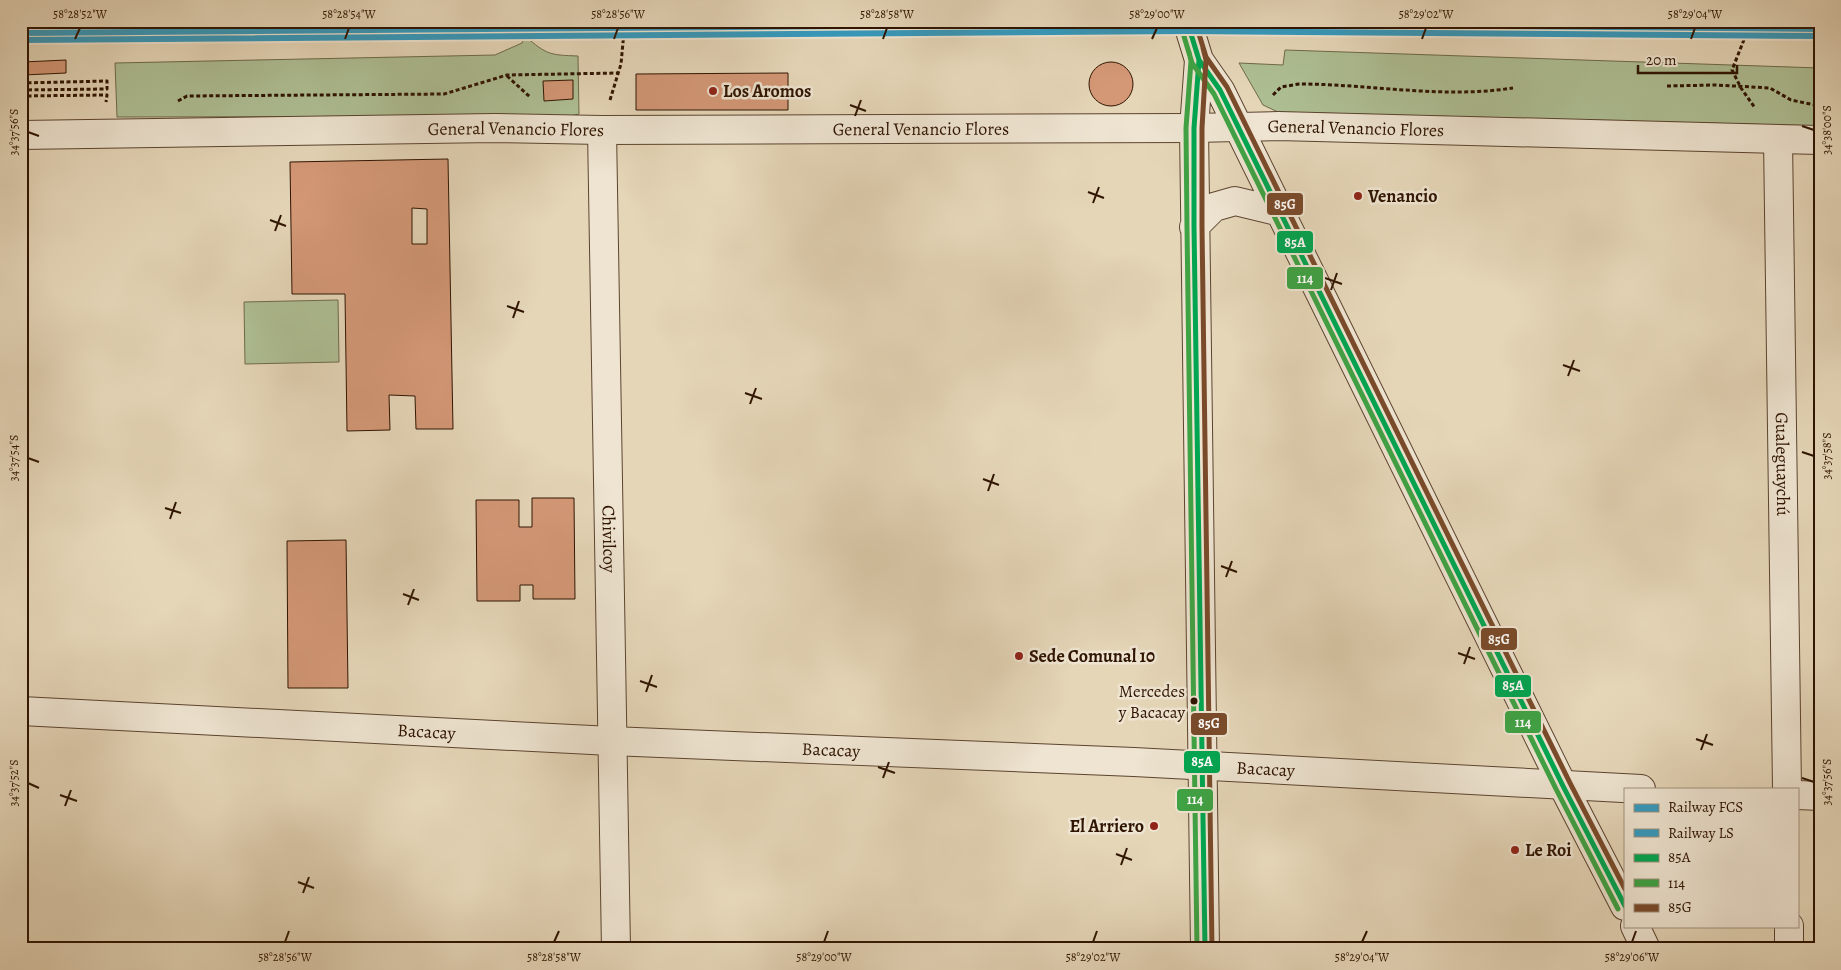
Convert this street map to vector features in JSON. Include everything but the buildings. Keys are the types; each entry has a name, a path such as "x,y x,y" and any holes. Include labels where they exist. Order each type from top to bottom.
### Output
{"street":[{"path":"1187,21 1199,60 1220,90 1563,786 1624,904"},
{"path":"1199,60 1194,128 1194,227 1205,949"},
{"name":"General Venancio Flores","path":"21,135 495,128 602,130 1194,128 1278,126 1820,140"},
{"name":"Chivilcoy","path":"602,130 616,949"},
{"name":"Gualeguaychú","path":"1778,138 1787,788"},
{"path":"1194,227 1214,207 1235,201 1281,212"},
{"name":"Bacacay","path":"21,711 611,741 1202,766 1624,788"},
{"path":"1798,795 1820,796"},
{"path":"1636,928 1646,949"},
{"path":"1789,928 1789,949"}],"path":[{"path":"602,130 618,73 625,21"},
{"path":"1748,21 1748,27 1732,70 1741,88 1778,138"},
{"path":"172,105 187,96 444,94 507,75 618,73"},
{"path":"21,83 107,81 107,88 21,90"},
{"path":"1278,126 1271,97 1281,87 1299,84 1490,92 1513,88"},
{"path":"1667,86 1716,85 1741,88 1770,88 1791,100 1820,106"},
{"path":"21,96 107,95"}],"green space":[{"path":"525,36 549,53 578,56 579,114 570,116 117,117 115,63 495,55 522,43"},
{"path":"1285,50 1820,68 1820,126 1278,112 1263,105 1239,63 1283,65"},
{"path":"338,300 339,362 245,364 244,302"}],"rail line":[{"name":"FCS","path":"21,33 1187,23 1820,29"},
{"name":"LS","path":"21,40 1187,31 1820,36"}],"transit line":[{"name":"85A","path":"1187,21 1199,60 1220,90 1563,786 1624,904"},
{"name":"85G","path":"1195,21 1206,57 1227,87 1570,783 1624,887"},
{"name":"114","path":"1180,23 1192,63 1214,94 1556,789 1618,909"},
{"name":"85G","path":"1203,48 1206,60 1202,128 1202,227 1212,949"},
{"name":"85A","path":"1196,50 1199,60 1194,128 1194,227 1205,949"},
{"name":"114","path":"1189,52 1191,61 1186,128 1197,949"}],"place":[{"name":"Los Aromos","path":"713,91"},
{"name":"Venancio","path":"1358,196"},
{"name":"Sede Comunal 10","path":"1019,656"},
{"name":"Mercedes y Bacacay","path":"1194,701"},
{"name":"El Arriero","path":"1154,826"},
{"name":"Le Roi","path":"1515,850"}]}
